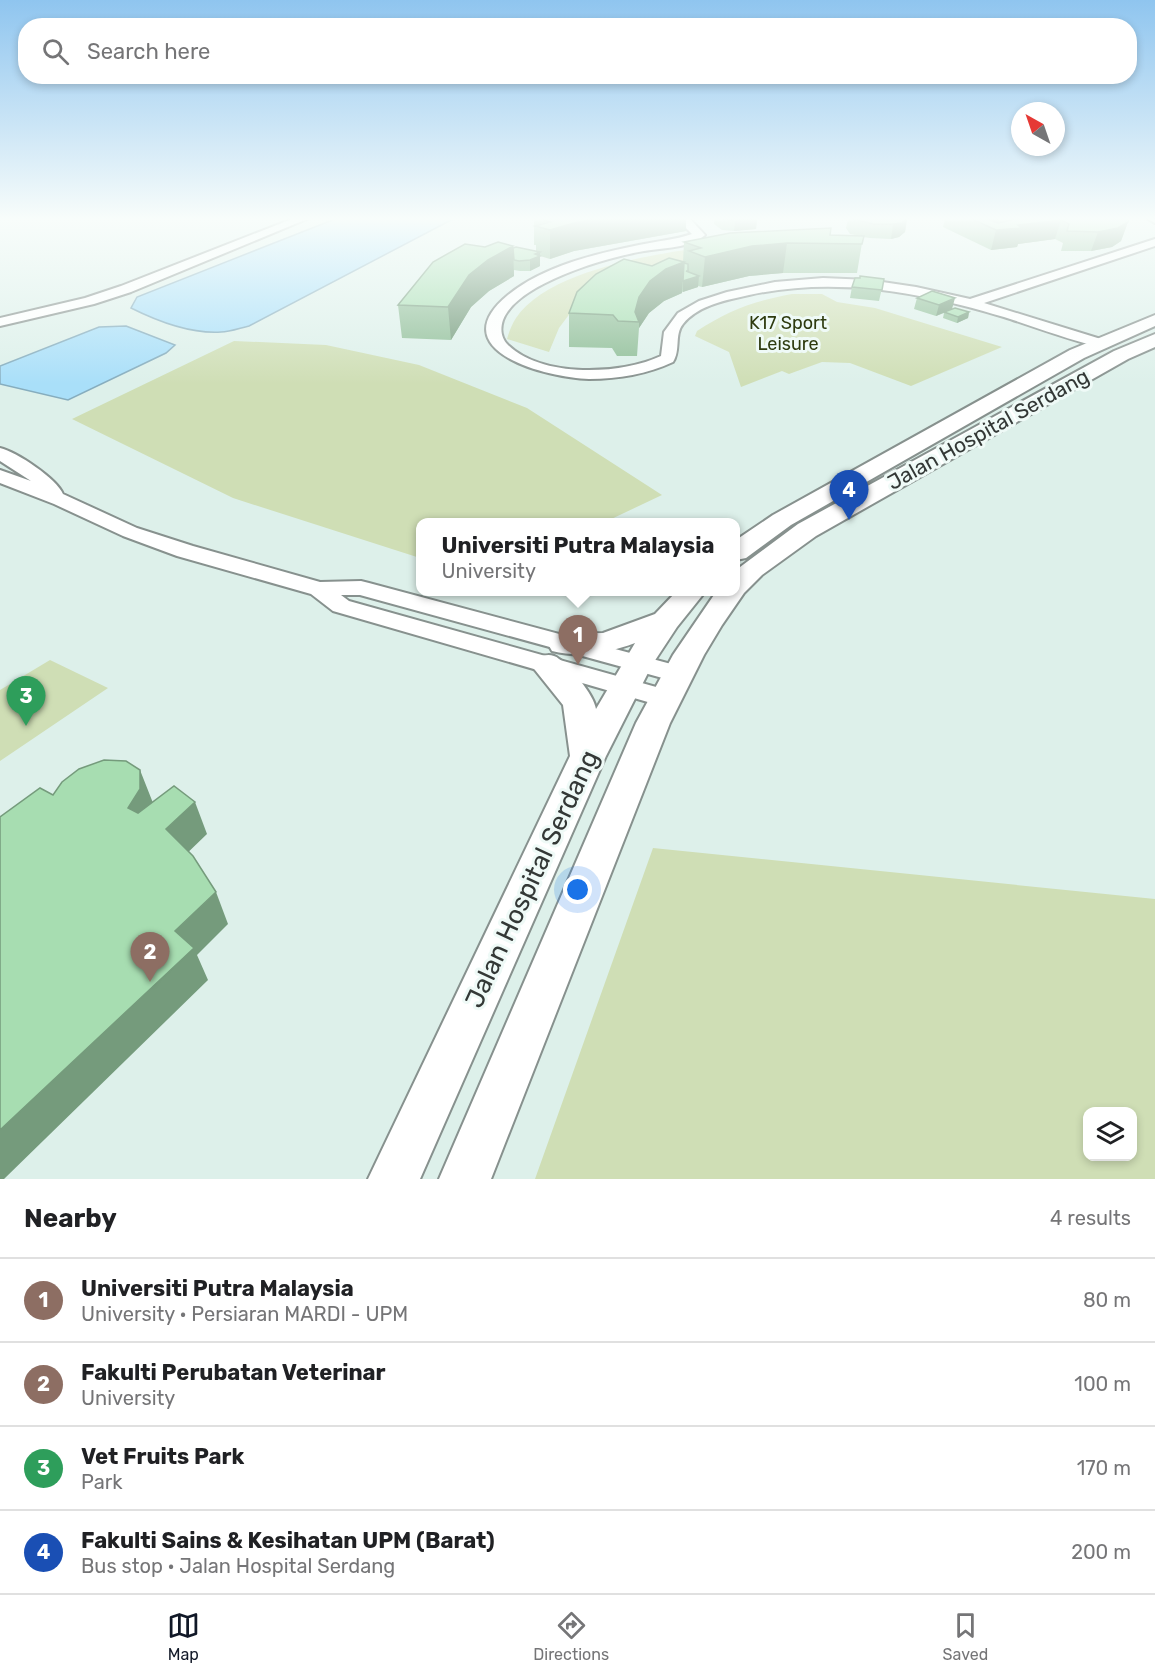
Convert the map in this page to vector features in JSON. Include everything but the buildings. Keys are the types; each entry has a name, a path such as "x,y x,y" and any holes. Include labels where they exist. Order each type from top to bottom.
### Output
{"main road":[{"name":"Jalan Hospital Serdang","path":"740,549 782,520 1099,343 1155,320"},
{"name":"Jalan Hospital Serdang","path":"740,581 752,568 807,530 1121,355 1155,340"},
{"name":"Jalan Hospital Serdang","path":"394,1179 588,756 631,676 666,621 687,596"},
{"name":"Jalan Hospital Serdang","path":"465,1179 642,745 671,686 711,616 726,596"},
{"path":"588,756 579,704 564,683 555,654 606,643 666,621"}],"street":[{"path":"0,322 89,301 164,274"},
{"path":"555,274 515,296 495,320 494,330 496,341 517,359 552,370 603,374 657,366 668,359 672,328 686,314 715,300 754,290 790,285 885,285 928,291 1099,343"},
{"path":"971,303 1058,274"},
{"path":"0,453 35,475 61,500"},
{"path":"0,476 61,500 130,532 185,551 319,589 341,606 555,654 671,686"}],"shaded area":[{"path":"0,274 1155,274 1155,1179 0,1179"}],"green space":[{"path":"585,274 674,274 571,312 559,328 549,352 507,339 516,318 531,302 551,288"},
{"name":"K17 Sport Leisure","path":"792,294 822,294 837,302 875,308 1002,347 911,386 850,363 822,362 789,374 782,371 741,387 729,352 695,336 697,331 742,307"},
{"path":"234,341 326,345 419,365 527,408 662,495 613,518 416,518 416,557 233,498 72,419"},
{"path":"50,660 108,688 0,761 0,690"},
{"path":"653,848 1155,899 1155,1179 535,1179"}],"water":[{"path":"195,274 348,274 249,326 224,332 186,329 152,318 131,308 137,297"},
{"path":"126,326 175,345 166,353 68,400 0,384 0,366 99,327"}],"place":[{"name":"Fakulti Sains & Kesihatan UPM (Barat)","path":"849,520"},
{"name":"Universiti Putra Malaysia","path":"578,665"},
{"name":"Vet Fruits Park","path":"26,726"},
{"name":"Fakulti Perubatan Veterinar","path":"150,982"}]}
